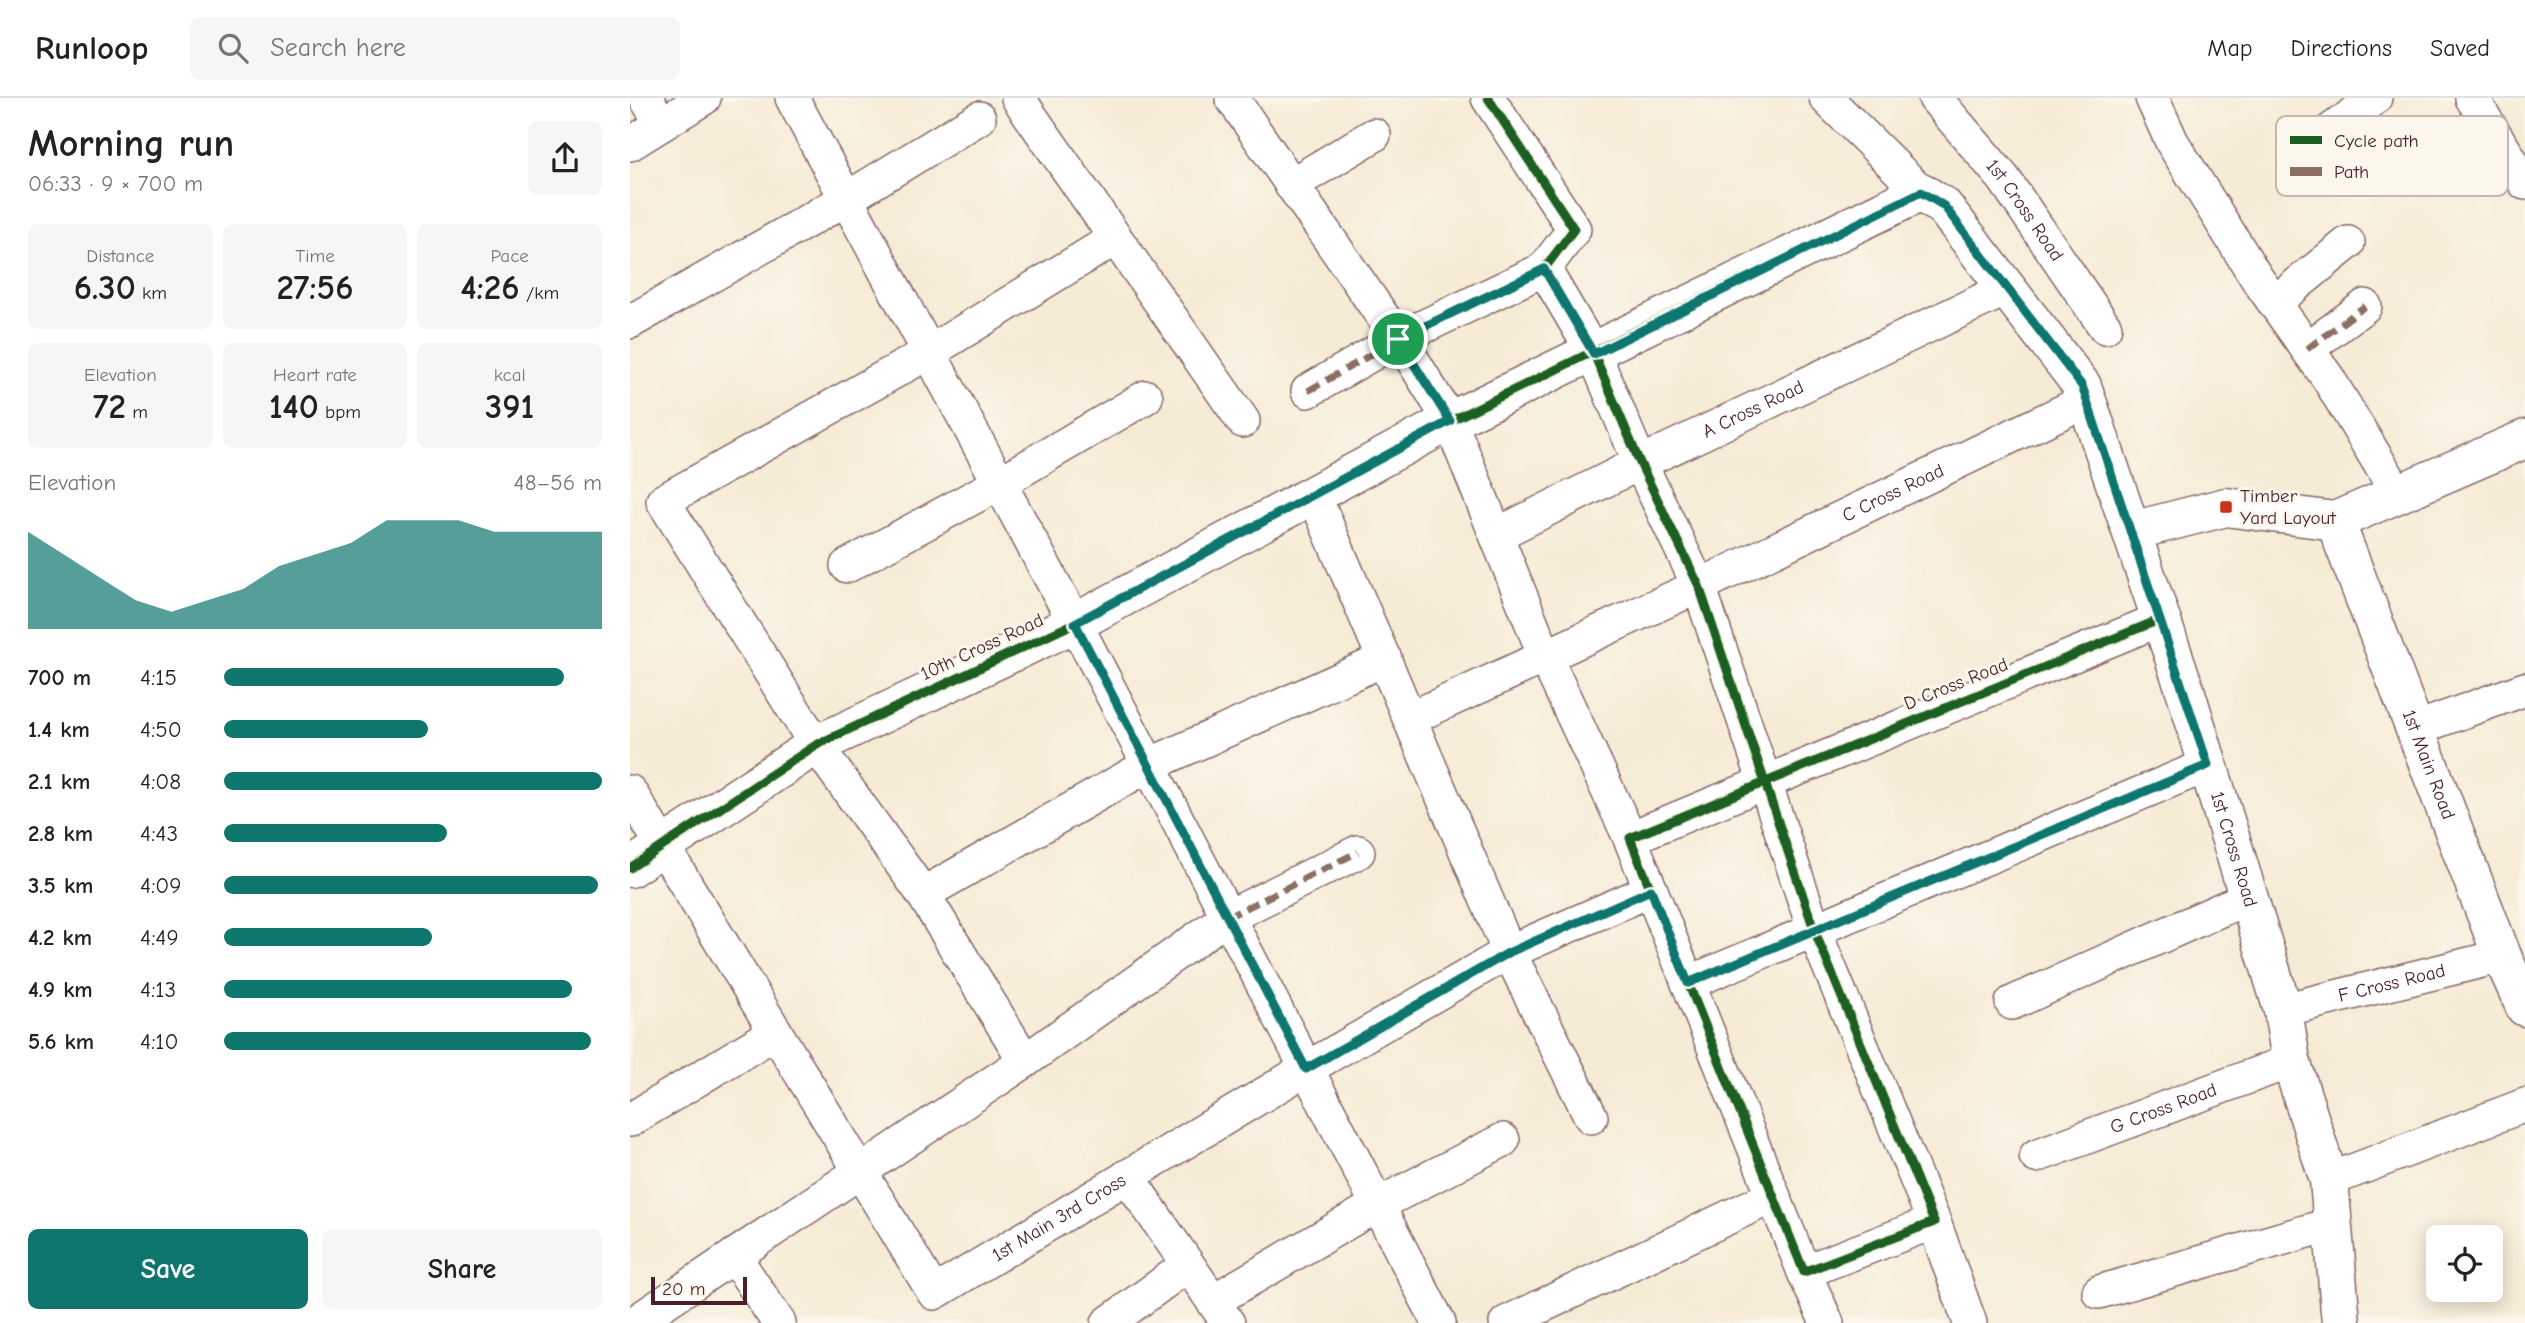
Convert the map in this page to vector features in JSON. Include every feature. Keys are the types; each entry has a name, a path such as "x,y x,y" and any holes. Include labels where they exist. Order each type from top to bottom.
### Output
{"street":[{"path":"630,144 654,111 704,98"},
{"path":"792,98 1075,623 1226,918 1439,1323"},
{"path":"1018,98 1243,421"},
{"path":"1231,98 1398,339 1450,421 1498,534 1545,656 1630,838 1804,1272 1813,1319"},
{"path":"1308,391 1398,339 1544,269 1574,229 1488,98"},
{"path":"1826,98 1921,192"},
{"name":"1st Cross Road","path":"1935,98 2004,179 2105,327"},
{"path":"2152,98 2172,142 2398,494"},
{"path":"2472,98 2483,116"},
{"path":"2345,116 2363,101"},
{"path":"630,323 846,199 979,118"},
{"path":"1292,185 1374,135"},
{"path":"2508,156 2525,183"},
{"name":"1st Cross Road","path":"1921,192 1944,206 2082,386 2161,618 2283,1010 2291,1061 2329,1180 2341,1323"},
{"name":"10th Cross Road","path":"630,868 662,844 816,745 1075,623 1450,421 1594,354 1921,192"},
{"path":"1025,1061 923,894 816,745 663,501 928,353 1114,239"},
{"path":"2274,303 2348,243"},
{"path":"1544,269 1594,354 1640,463 1699,586 1815,932 1934,1222 1970,1323"},
{"name":"A Cross Road","path":"1498,534 1640,463 2008,288"},
{"path":"2307,349 2365,306"},
{"path":"847,566 998,484 1146,397"},
{"name":"C Cross Road","path":"1411,718 1699,586 2087,400"},
{"path":"2132,531 2226,507 2335,521 2525,439"},
{"path":"1314,495 1510,952 1591,1117"},
{"name":"1st Main Road","path":"2335,521 2502,956 2525,1006"},
{"name":"D Cross Road","path":"1630,838 2161,618"},
{"path":"923,894 1147,766 1385,659"},
{"path":"2415,729 2525,689"},
{"path":"1688,983 2208,765"},
{"path":"630,792 860,1171"},
{"path":"634,1323 1025,1061 1226,918 1357,852"},
{"name":"1st Main 3rd Cross","path":"860,1171 934,1293 1306,1069 1510,952 1651,890"},
{"path":"2012,1003 2249,897"},
{"name":"F Cross Road","path":"2283,1010 2502,956"},
{"path":"630,1120 776,1032"},
{"name":"G Cross Road","path":"2036,1156 2291,1061"},
{"path":"2329,1180 2525,1105"},
{"path":"1127,1176 1220,1312 1377,1205 1503,1140"},
{"path":"1506,1323 1773,1196"},
{"path":"1804,1272 1934,1222"},
{"path":"2099,1292 2332,1224"},
{"path":"734,1256 779,1323"},
{"path":"1108,1323 1188,1265"}],"marked path":[{"path":"2307,349 2365,306"},
{"path":"1308,391 1398,339"},
{"path":"1226,918 1358,852"}],"cycle path":[{"path":"1488,98 1574,229 1544,269 1594,354 1640,463 1699,586 1815,932 1934,1222 1804,1272 1630,838 2161,619"},
{"path":"630,868 816,745 1075,623 1450,421 1921,192"}],"place":[{"name":"Timber Yard Layout","path":"2226,507"}],"route":[{"path":"1921,192 1944,206 2082,386 2208,765 1688,983 1651,890 1510,952 1306,1069 1075,623 1450,421 1398,339 1544,269 1594,354 1891,204 1921,192"}]}
